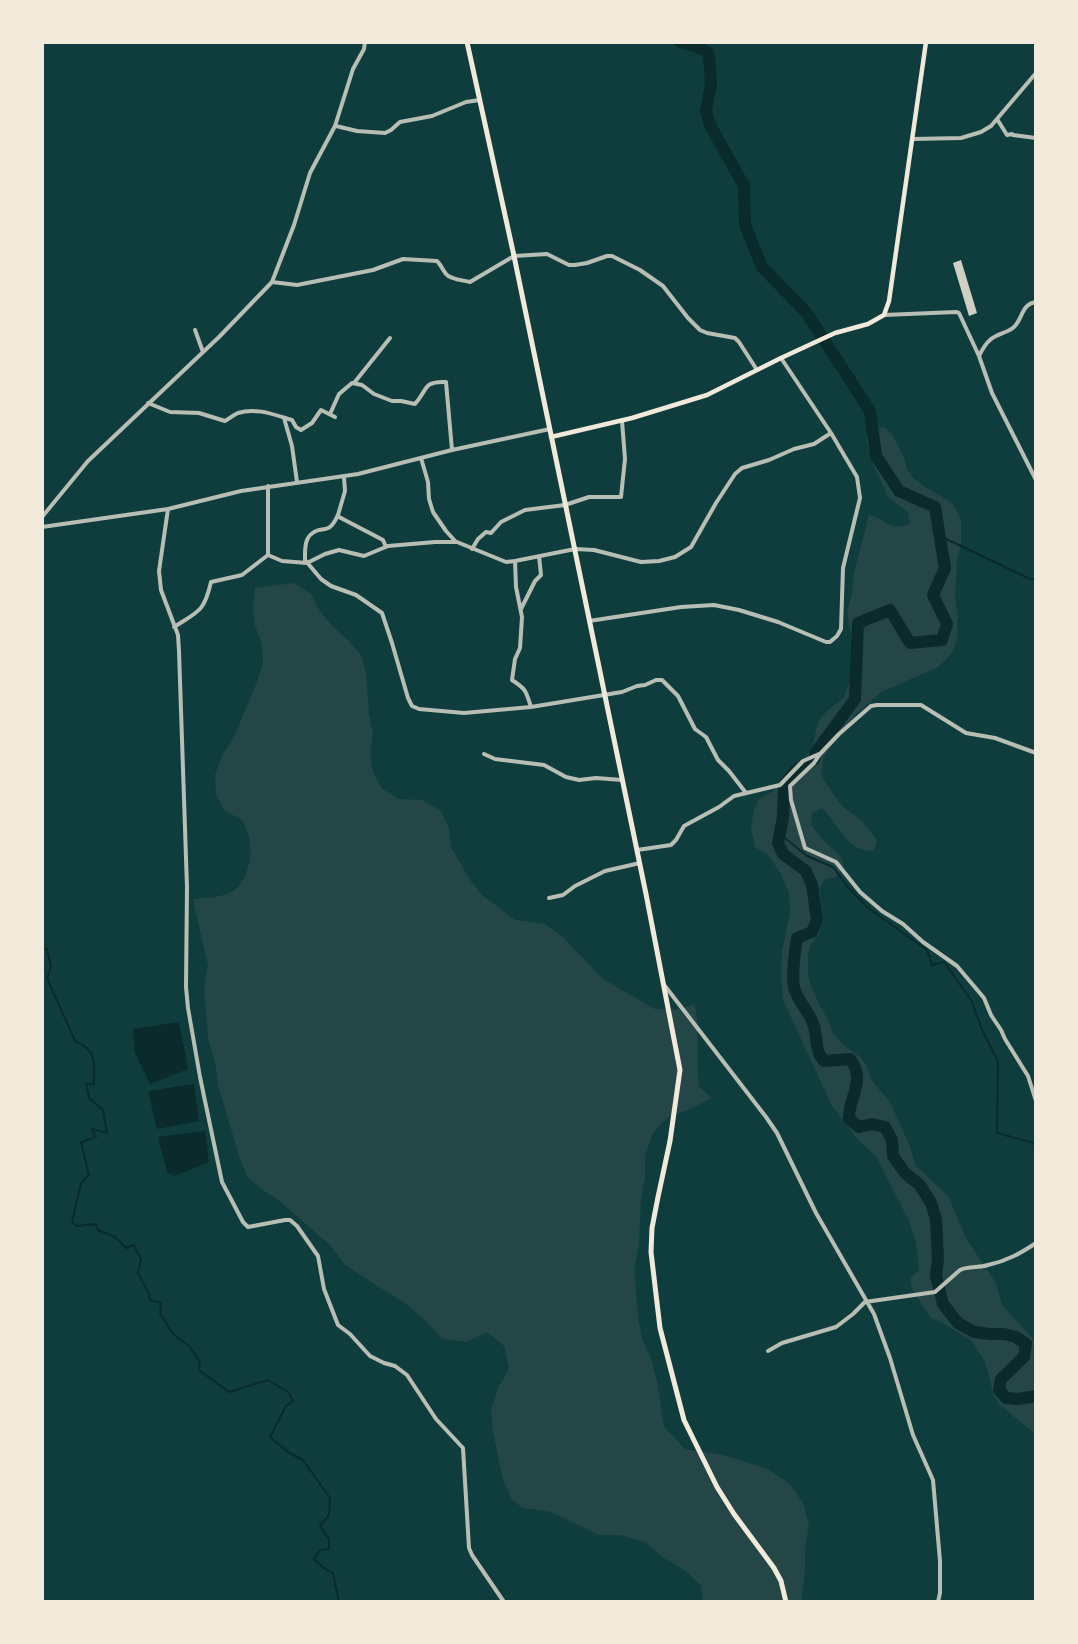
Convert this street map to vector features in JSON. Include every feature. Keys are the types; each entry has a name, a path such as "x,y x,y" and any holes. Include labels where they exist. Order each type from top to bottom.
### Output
{"main road":[{"path":"467,42 566,505 665,985 680,1070 670,1141 652,1228 651,1252 660,1328 684,1420 717,1487 774,1568 781,1581 786,1602"},
{"path":"551,437 622,421 707,395 835,333 868,324 884,315 889,300 926,42"}],"street":[{"path":"42,517 88,461 203,352 272,282 294,225 310,173 335,126 353,69 364,49 365,42"},
{"path":"913,139 962,138 981,132 991,126 1036,73"},
{"path":"335,126 357,131 385,133 400,122 432,116 466,102 480,100"},
{"path":"997,119 1007,135 1036,138"},
{"path":"272,282 297,285 340,277 406,260 440,262 449,277 470,282 514,256 547,254 567,264 575,265 612,256 640,270 663,286 700,330 735,338 757,370"},
{"path":"979,356 990,340 1011,330 1025,307 1035,300"},
{"path":"884,315 958,312 979,356 992,393 1036,480"},
{"path":"195,330 203,352"},
{"path":"330,414 339,394 354,383 390,338"},
{"path":"589,621 681,607 714,605 778,622 826,642 832,641 837,636 841,629 843,568 860,498 857,477 781,358"},
{"path":"354,383 392,401 401,400 415,404 428,384 435,381 446,382 452,450"},
{"path":"148,403 170,412 199,413 222,420 228,420 237,413 263,412 292,420 301,430 312,423 321,410 335,417"},
{"path":"284,418 292,446 297,482"},
{"path":"472,549 486,532 492,533 501,522 525,510 566,505 589,497 621,496 625,459 622,421"},
{"path":"42,527 168,509 223,494 268,486 344,477 550,429"},
{"path":"421,458 433,512 457,542 472,549 501,560 515,561 575,549 594,550 641,562 659,561 675,557 691,548 716,502 735,474 742,468 814,444 831,433"},
{"path":"344,477 345,491 338,515 332,525 311,534 308,538 305,560 321,579 331,586 356,595 382,613 412,706 419,709 464,713 531,707 622,692 662,680 678,696 695,729 706,737 718,760 746,793"},
{"path":"268,486 268,555"},
{"path":"168,509 159,571 161,590 178,635 182,693 187,887 186,987 192,1032 222,1182 243,1222 248,1227 285,1220 290,1220 297,1226 318,1256 324,1289 338,1325 350,1334 370,1356 395,1366 407,1375 436,1419 463,1448 469,1548 504,1602"},
{"path":"338,515 383,540 386,547"},
{"path":"268,555 282,561 307,563 339,550 364,556 386,547 457,542"},
{"path":"174,627 204,606 211,582 242,575 268,555"},
{"path":"521,609 535,581 541,575 539,556"},
{"path":"515,561 516,587 521,609 520,648 515,659 512,680 524,688 531,707"},
{"path":"1036,753 995,738 966,733 921,705 877,705 871,706 839,734 790,786 791,800 805,848 836,862 860,892 882,911 903,924 957,966 984,998 991,1015 1028,1076 1036,1101"},
{"path":"484,754 495,759 544,765 567,777 579,780 596,778 622,780"},
{"path":"637,850 671,844 684,826 734,796 780,785 803,760 820,754"},
{"path":"549,898 562,895 605,871 640,863"},
{"path":"665,985 777,1133 816,1213 876,1320 913,1435 933,1480 940,1561 938,1602"},
{"path":"768,1351 782,1343 836,1326 866,1302 935,1292 964,1268 989,1265 1014,1258 1036,1243"}],"shaded area":[{"path":"869,426 885,428 891,433 913,478 952,503 961,519 961,542 957,560 955,595 958,617 957,641 945,661 936,668 881,692 856,714 824,756 821,776 842,806 862,821 877,840 874,851 856,847 844,837 822,808 812,813 811,825 836,851 844,867 836,877 825,879 819,889 823,923 819,934 811,944 808,955 808,977 833,1033 841,1043 860,1057 867,1066 871,1080 890,1102 916,1166 948,1196 967,1240 996,1283 1002,1305 1036,1342 1036,1435 999,1404 993,1394 984,1360 971,1340 931,1318 912,1289 910,1278 919,1270 916,1242 908,1219 876,1156 858,1140 832,1106 783,1000 782,952 790,912 789,893 781,874 768,855 755,847 751,828 754,809 759,799 773,791 813,748 820,719 843,699 852,675 852,641 847,611 869,515 892,526 910,524 908,512 889,498 874,466 866,441"},
{"path":"294,583 311,594 320,611 333,627 361,655 366,674 373,733 370,753 373,772 382,789 399,799 422,800 440,810 449,828 451,847 470,880 482,895 515,920 545,924 562,936 603,979 655,1009 676,1010 695,1004 699,1087 712,1098 668,1117 653,1133 645,1155 639,1244 634,1269 638,1316 642,1338 657,1381 664,1427 685,1449 723,1455 768,1469 790,1484 803,1503 809,1525 805,1549 802,1602 703,1602 701,1585 645,1542 621,1535 599,1535 551,1512 523,1508 512,1500 503,1480 491,1410 498,1388 509,1369 504,1346 487,1332 466,1342 442,1339 406,1304 345,1265 330,1245 276,1198 248,1178 239,1156 218,1085 215,1062 208,1038 204,990 208,966 193,899 217,897 231,892 242,882 248,868 250,844 248,832 241,819 225,811 216,794 215,775 222,756 233,739 263,663 262,644 255,626 253,608 255,588"},
{"path":"179,1022 188,1069 150,1084 135,1053 133,1029"},
{"path":"194,1084 199,1121 157,1129 148,1091"},
{"path":"205,1131 209,1162 175,1176 167,1172 158,1137"}],"building":[{"path":"961,260 977,313 969,316 953,263"}],"waterway":[{"path":"680,42 695,46 707,52 709,56 711,84 706,111 710,125 744,186 745,225 762,267 806,312 870,411 876,456 899,491 935,507 945,568 933,595 947,624 942,640 910,643 890,610 858,623 855,699 816,752 814,759 796,770 784,785 783,817 778,843 783,854 806,871 812,885 817,920 812,932 797,938 794,988 812,1021 818,1049 824,1061 850,1059 855,1067 857,1082 849,1119 859,1127 872,1124 885,1127 892,1140 893,1156 905,1173 920,1185 931,1203 936,1219 938,1259 936,1276 943,1304 958,1323 974,1332 1004,1334 1016,1337 1026,1344 1024,1357 1001,1379 999,1390 1006,1398 1036,1396"},
{"path":"940,536 1030,579 1036,579"},
{"path":"780,834 807,856 833,867 868,908 927,950 932,965 944,962 971,1000 983,1032 998,1061 997,1133 1034,1143 1036,1154"},
{"path":"42,949 47,949 51,967 47,978 75,1041 88,1049 93,1058 94,1084 86,1084 89,1098 103,1110 107,1133 92,1129 96,1137 81,1142 89,1175 81,1183 72,1222 77,1226 96,1224 98,1230 115,1237 126,1248 134,1245 141,1259 138,1273 150,1300 161,1303 160,1313 172,1333 189,1346 200,1362 199,1370 229,1392 268,1380 288,1392 293,1401 286,1406 270,1437 288,1452 303,1460 330,1498 329,1515 320,1526 329,1539 329,1549 320,1550 314,1559 333,1573 339,1602"}]}
